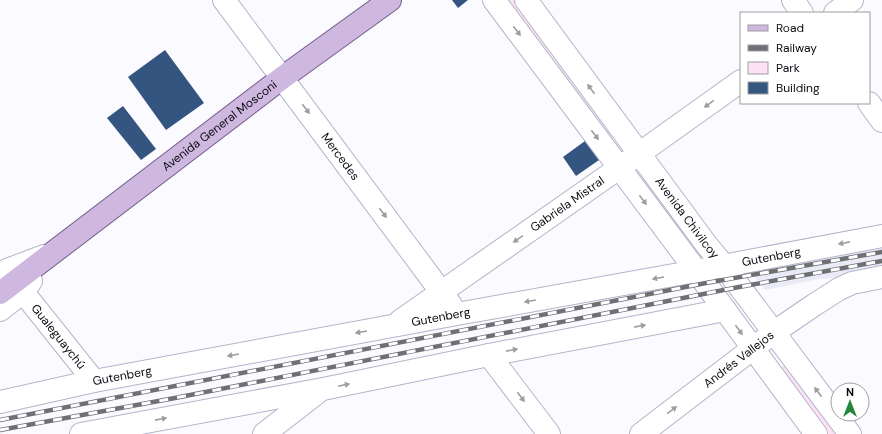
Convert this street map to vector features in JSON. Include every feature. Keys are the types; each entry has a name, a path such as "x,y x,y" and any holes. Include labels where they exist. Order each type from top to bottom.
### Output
{"main road":[{"name":"Avenida General Mosconi","path":"0,293 282,78 390,0"}],"street":[{"name":"Mercedes","path":"224,0 457,314"},
{"name":"Avenida Chivilcoy","path":"494,0 816,434"},
{"name":"Avenida Chivilcoy","path":"526,0 706,244 850,434"},
{"path":"793,0 801,12"},
{"path":"836,12 852,0"},
{"name":"Gabriela Mistral","path":"392,326 740,82"},
{"path":"870,104 882,120"},
{"name":"Gutenberg","path":"0,402 94,381 882,236"},
{"name":"Avenida General Mosconi","path":"2,269 51,254"},
{"name":"Avenida General Mosconi","path":"0,310 23,292 51,254"},
{"name":"Andrés Vallejos","path":"641,434 774,333 838,288 852,283 882,277"},
{"name":"Gualeguaychú","path":"23,292 94,381"},
{"path":"81,434 129,430 489,355 725,310"},
{"path":"489,355 549,434"},
{"path":"264,434 323,389"}],"shaded area":[{"path":"882,245 882,269 841,277 819,279 765,290 748,268"}],"green space":[{"path":"503,0 514,0 613,130 614,136 608,137"},
{"path":"644,178 687,236 684,237 641,179"},
{"path":"785,365 840,434 829,434 781,371 781,367"}],"building":[{"path":"452,0 468,0 458,8"},
{"path":"165,50 204,103 166,130 128,77"},
{"path":"123,106 156,149 141,160 107,118"},
{"path":"585,141 599,160 576,176 563,157"}],"railway":[{"path":"0,420 706,283 882,252"},
{"path":"0,430 175,398 739,287 882,261"}]}
